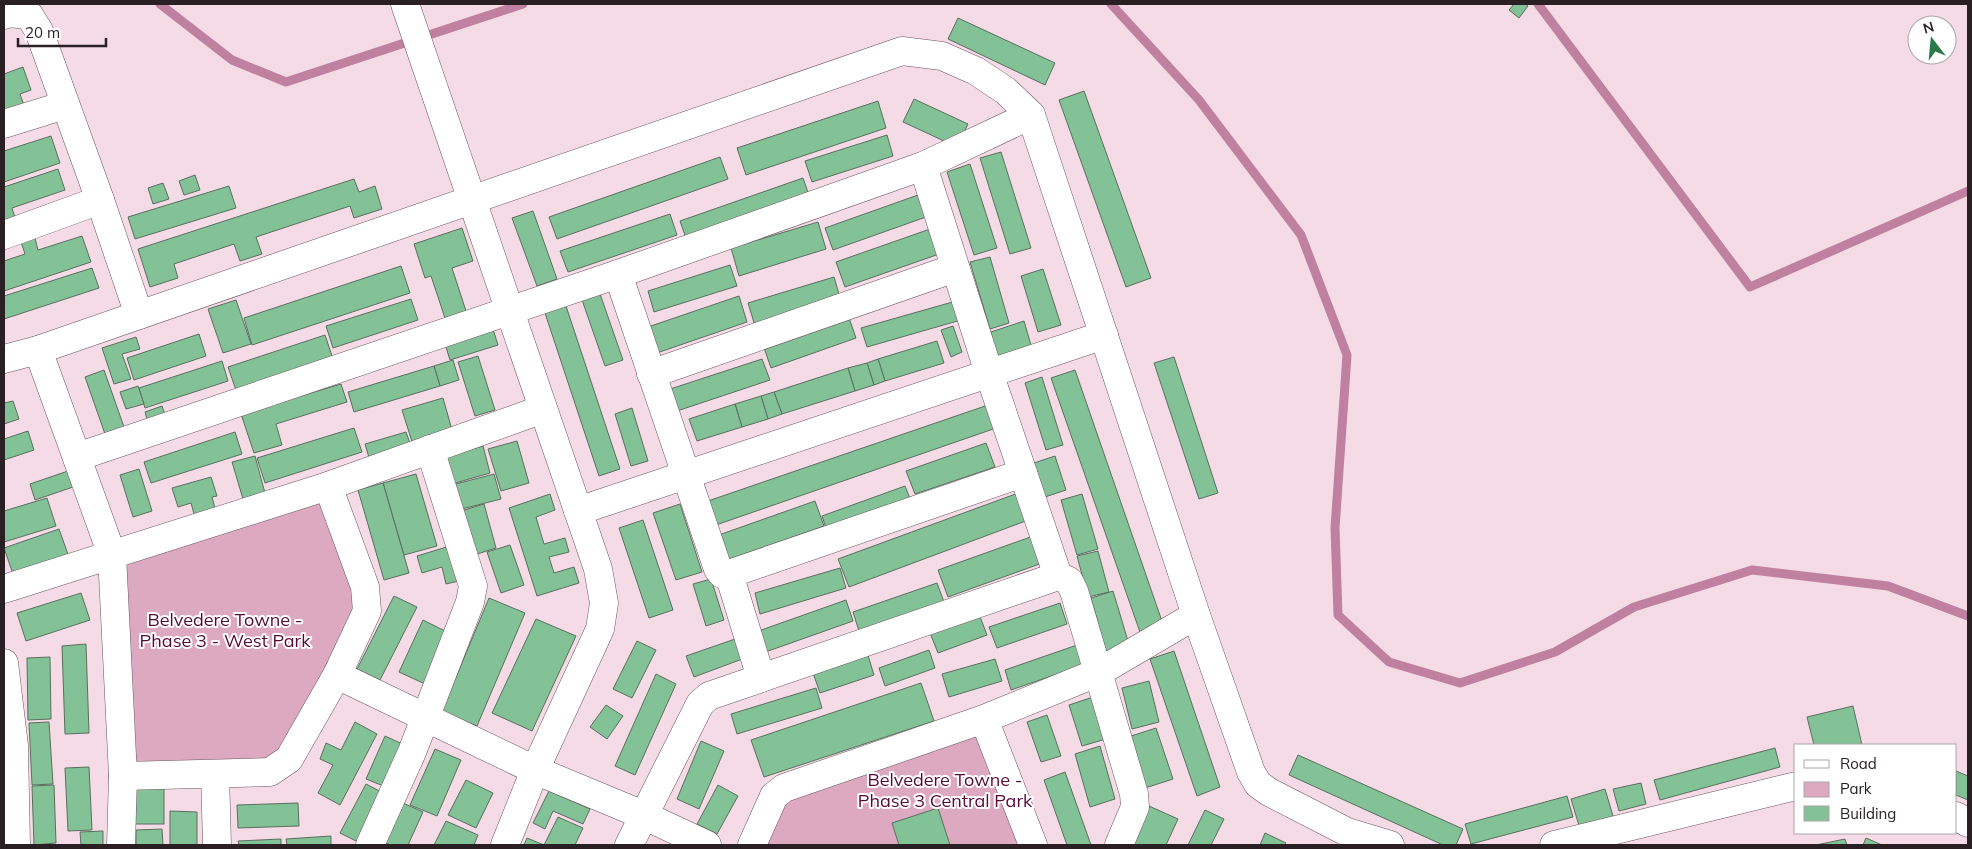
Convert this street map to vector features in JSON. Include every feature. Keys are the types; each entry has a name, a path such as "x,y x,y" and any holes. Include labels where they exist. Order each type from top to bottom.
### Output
{"street":[{"path":"407,12 598,569 604,603 600,629 535,770 504,845"},
{"path":"4,15 10,13 29,15 39,31 139,315"},
{"path":"4,360 38,350 902,51 942,56 976,71 1006,91 1031,115 1196,615 1249,766 1258,784 1268,792 1345,838 1390,845"},
{"path":"4,124 65,105"},
{"path":"77,457 618,274 923,166 1031,115"},
{"path":"923,166 989,373 1058,576"},
{"path":"4,235 100,200"},
{"path":"652,374 955,268"},
{"path":"618,274 718,569 722,574 729,574 1023,473"},
{"path":"578,511 1104,334"},
{"path":"38,350 112,555 123,776 121,845"},
{"path":"4,589 328,486 543,409"},
{"path":"370,845 412,752 470,602 473,586 430,449"},
{"path":"123,776 270,772 289,759 337,675 367,611 365,587 328,486"},
{"path":"729,574 761,678"},
{"path":"629,845 700,704 709,696 1058,576 1069,581 1074,591 1134,794 1135,808 1119,845"},
{"path":"752,845 774,796 784,788 984,719 1099,672 1196,615"},
{"path":"4,662 14,746 16,845"},
{"path":"337,675 535,770 707,845"},
{"path":"984,719 1033,845"},
{"path":"215,774 217,845"},
{"path":"1554,845 1794,786"},
{"path":"1957,817 1968,823"}],"green space":[{"name":"Belvedere Towne - Phase 3 - West Park","path":"318,490 357,592 353,613 283,749 266,763 130,768 112,555"},
{"name":"Belvedere Towne - Phase 3 Central Park","path":"977,722 1029,845 752,845 774,796"}],"building":[{"path":"1514,4 1525,4 1528,6 1519,18 1509,10"},
{"path":"958,18 1055,63 1045,85 948,39"},
{"path":"23,67 31,90 20,94 26,111 6,117 4,109 4,74"},
{"path":"1084,91 1151,278 1126,287 1059,100"},
{"path":"914,99 968,124 957,147 903,122"},
{"path":"878,101 886,128 746,175 737,148"},
{"path":"887,135 893,156 812,182 805,161"},
{"path":"51,136 60,163 4,182 4,151"},
{"path":"1001,152 1031,248 1010,254 980,158"},
{"path":"720,157 728,179 557,239 549,217"},
{"path":"970,164 997,248 974,255 947,172"},
{"path":"58,169 65,190 12,208 18,227 4,232 4,187"},
{"path":"195,175 200,190 184,195 179,181"},
{"path":"803,178 811,201 688,244 680,221"},
{"path":"354,179 359,192 375,186 382,209 354,218 350,206 256,237 262,254 240,261 234,244 174,264 178,278 150,287 138,249"},
{"path":"163,183 169,199 153,204 148,188"},
{"path":"229,186 236,208 135,239 128,217"},
{"path":"918,195 926,217 833,250 825,228"},
{"path":"533,211 557,279 537,286 512,218"},
{"path":"670,214 677,235 568,272 560,251"},
{"path":"818,222 826,249 739,276 731,248"},
{"path":"462,228 473,261 452,268 466,311 445,318 431,276 425,278 414,244"},
{"path":"933,228 942,253 845,287 836,262"},
{"path":"82,236 91,262 4,291 4,261 25,254 21,242 35,238 38,250"},
{"path":"990,257 1009,323 990,329 970,262"},
{"path":"730,265 737,286 654,312 648,291"},
{"path":"401,266 410,293 252,345 244,318"},
{"path":"92,268 99,288 4,319 4,296"},
{"path":"1043,269 1061,325 1038,332 1021,276"},
{"path":"834,277 841,301 755,326 748,303"},
{"path":"599,291 623,360 605,366 581,297"},
{"path":"739,296 747,322 651,355 642,329"},
{"path":"411,299 418,320 333,348 326,326"},
{"path":"236,300 251,344 223,353 208,309"},
{"path":"956,301 961,320 867,347 861,328"},
{"path":"565,303 620,469 599,476 544,310"},
{"path":"847,312 856,338 771,368 762,342"},
{"path":"1024,321 1031,345 989,359 982,335"},
{"path":"492,326 498,345 450,360 444,341"},
{"path":"953,326 962,352 951,357 941,330"},
{"path":"199,334 206,356 134,380 127,358"},
{"path":"325,335 335,365 238,396 228,367"},
{"path":"136,337 140,349 122,354 131,379 114,384 102,348"},
{"path":"937,341 944,363 885,381 878,359"},
{"path":"478,356 495,410 475,416 458,362"},
{"path":"1174,357 1218,493 1199,499 1154,363"},
{"path":"762,359 770,380 668,414 661,392"},
{"path":"878,359 885,381 874,385 867,363"},
{"path":"453,360 459,380 440,386 434,366"},
{"path":"222,361 228,381 145,408 139,388"},
{"path":"867,363 874,385 855,391 848,368"},
{"path":"434,366 440,386 354,412 348,392"},
{"path":"848,368 855,391 782,414 774,392"},
{"path":"104,370 124,427 105,434 85,377"},
{"path":"1075,370 1164,627 1141,635 1051,378"},
{"path":"1042,377 1063,445 1046,450 1025,383"},
{"path":"341,384 347,402 276,424 282,445 254,453 239,408 264,407"},
{"path":"138,386 144,404 126,409 120,392"},
{"path":"774,392 782,414 768,419 761,396"},
{"path":"761,396 768,419 742,427 735,404"},
{"path":"443,398 454,437 414,448 402,410"},
{"path":"13,401 19,419 4,424 4,403"},
{"path":"735,404 742,427 697,441 689,419"},
{"path":"991,404 999,427 713,526 705,502"},
{"path":"162,406 168,423 150,429 145,412"},
{"path":"632,408 648,461 631,466 615,414"},
{"path":"354,428 362,452 265,483 257,458"},
{"path":"28,431 34,450 4,460 4,439"},
{"path":"235,432 242,454 151,483 144,462"},
{"path":"406,432 412,449 370,461 365,444"},
{"path":"517,441 529,483 501,491 488,449"},
{"path":"986,443 995,467 915,494 906,471"},
{"path":"483,446 490,473 445,486 437,459"},
{"path":"255,456 265,493 243,499 232,462"},
{"path":"1055,456 1066,490 1042,498 1031,464"},
{"path":"139,469 152,511 133,517 120,475"},
{"path":"68,471 73,487 35,500 30,484"},
{"path":"416,474 437,546 404,555 383,483"},
{"path":"494,474 501,499 458,510 452,485"},
{"path":"211,477 217,496 212,497 217,516 196,521 191,503 178,507 172,488"},
{"path":"383,483 409,573 384,580 358,490"},
{"path":"905,486 913,506 829,537 822,516"},
{"path":"1021,492 1031,519 849,587 838,559"},
{"path":"550,494 555,510 536,517 544,544 565,538 569,552 549,557 554,573 574,567 579,583 537,596 509,508"},
{"path":"1082,494 1098,549 1077,555 1061,500"},
{"path":"47,498 56,526 4,542 4,511"},
{"path":"815,501 824,526 724,561 716,536"},
{"path":"484,504 496,548 474,555 461,511"},
{"path":"680,504 702,572 676,580 653,513"},
{"path":"643,520 673,610 649,618 619,528"},
{"path":"59,529 70,560 14,577 4,548"},
{"path":"1036,535 1045,562 948,597 938,570"},
{"path":"453,545 463,580 446,584 442,567 422,573 417,556"},
{"path":"510,545 524,585 501,593 487,552"},
{"path":"1098,551 1109,592 1088,597 1077,556"},
{"path":"840,568 846,588 760,614 755,593"},
{"path":"711,579 724,620 706,626 693,584"},
{"path":"937,583 944,602 859,631 853,612"},
{"path":"1113,591 1131,651 1108,658 1091,598"},
{"path":"81,593 90,620 26,641 17,613"},
{"path":"394,596 417,607 380,680 357,669"},
{"path":"489,598 525,613 477,726 442,711"},
{"path":"846,600 853,621 757,655 750,634"},
{"path":"1060,603 1067,624 997,648 989,627"},
{"path":"979,614 987,635 938,653 930,633"},
{"path":"536,619 576,636 532,731 492,713"},
{"path":"423,620 449,633 425,684 399,672"},
{"path":"738,638 745,658 694,677 686,656"},
{"path":"637,641 656,650 632,698 613,689"},
{"path":"86,644 89,733 65,734 62,646"},
{"path":"1077,645 1083,665 1011,690 1005,670"},
{"path":"929,650 935,668 885,686 879,668"},
{"path":"1174,651 1220,787 1197,796 1150,659"},
{"path":"867,652 874,675 820,693 812,670"},
{"path":"50,657 51,719 28,720 27,658"},
{"path":"995,659 1002,681 949,697 942,674"},
{"path":"656,674 676,684 635,775 615,766"},
{"path":"1149,681 1159,722 1132,729 1122,688"},
{"path":"921,683 934,721 764,777 751,740"},
{"path":"816,688 822,708 737,734 731,714"},
{"path":"1093,697 1106,739 1082,746 1069,705"},
{"path":"606,705 623,716 607,739 590,727"},
{"path":"1853,706 1862,744 1814,744 1807,717"},
{"path":"1047,715 1061,756 1041,762 1027,722"},
{"path":"49,722 53,784 32,785 29,723"},
{"path":"355,722 377,734 340,805 318,793 333,765 320,759 326,743 341,750"},
{"path":"1156,728 1173,779 1142,789 1125,738"},
{"path":"385,736 409,747 391,789 366,779"},
{"path":"701,741 724,751 699,809 677,799"},
{"path":"1100,746 1115,799 1090,807 1075,754"},
{"path":"1775,748 1780,767 1660,800 1654,780"},
{"path":"435,749 461,760 437,816 410,805"},
{"path":"1298,755 1463,829 1456,845 1443,845 1289,775"},
{"path":"89,767 92,830 68,831 65,768"},
{"path":"1957,771 1968,776 1968,800 1957,795"},
{"path":"1065,772 1091,845 1067,845 1044,780"},
{"path":"466,780 493,793 476,828 448,815"},
{"path":"1641,783 1646,804 1619,811 1613,789"},
{"path":"366,784 387,795 362,844 340,833"},
{"path":"54,785 56,843 34,845 32,786"},
{"path":"718,785 738,796 717,834 697,824"},
{"path":"126,786 164,786 164,824 126,824"},
{"path":"1605,789 1615,823 1581,832 1571,799"},
{"path":"549,791 590,809 583,824 553,811 545,829 533,823"},
{"path":"1567,796 1573,817 1471,844 1465,824"},
{"path":"298,803 299,826 238,828 237,805"},
{"path":"403,803 423,812 408,845 390,845 386,843"},
{"path":"1149,806 1178,819 1166,845 1132,845"},
{"path":"938,808 950,845 899,845 892,823"},
{"path":"1205,810 1224,819 1211,845 1188,845"},
{"path":"170,811 197,812 197,845 170,845"},
{"path":"558,817 583,828 575,845 544,845"},
{"path":"446,821 478,835 474,845 434,845"},
{"path":"162,829 163,845 136,845 136,830"},
{"path":"103,831 103,845 81,845 80,832"},
{"path":"1265,833 1286,843 1284,845 1260,845"},
{"path":"331,836 331,845 287,845 286,839"},
{"path":"527,838 544,845 524,845"},
{"path":"1866,838 1882,845 1863,845"},
{"path":"281,839 281,845 239,845 238,841"},
{"path":"1845,839 1847,845 1816,845"}],"waterway":[{"path":"160,4 232,60 286,82 523,4"},
{"path":"1111,4 1199,100 1301,235 1347,355 1335,528 1338,615 1389,662 1460,683 1555,652 1634,607 1752,570 1888,586 1968,616"},
{"path":"1538,4 1750,287 1968,191"}]}
